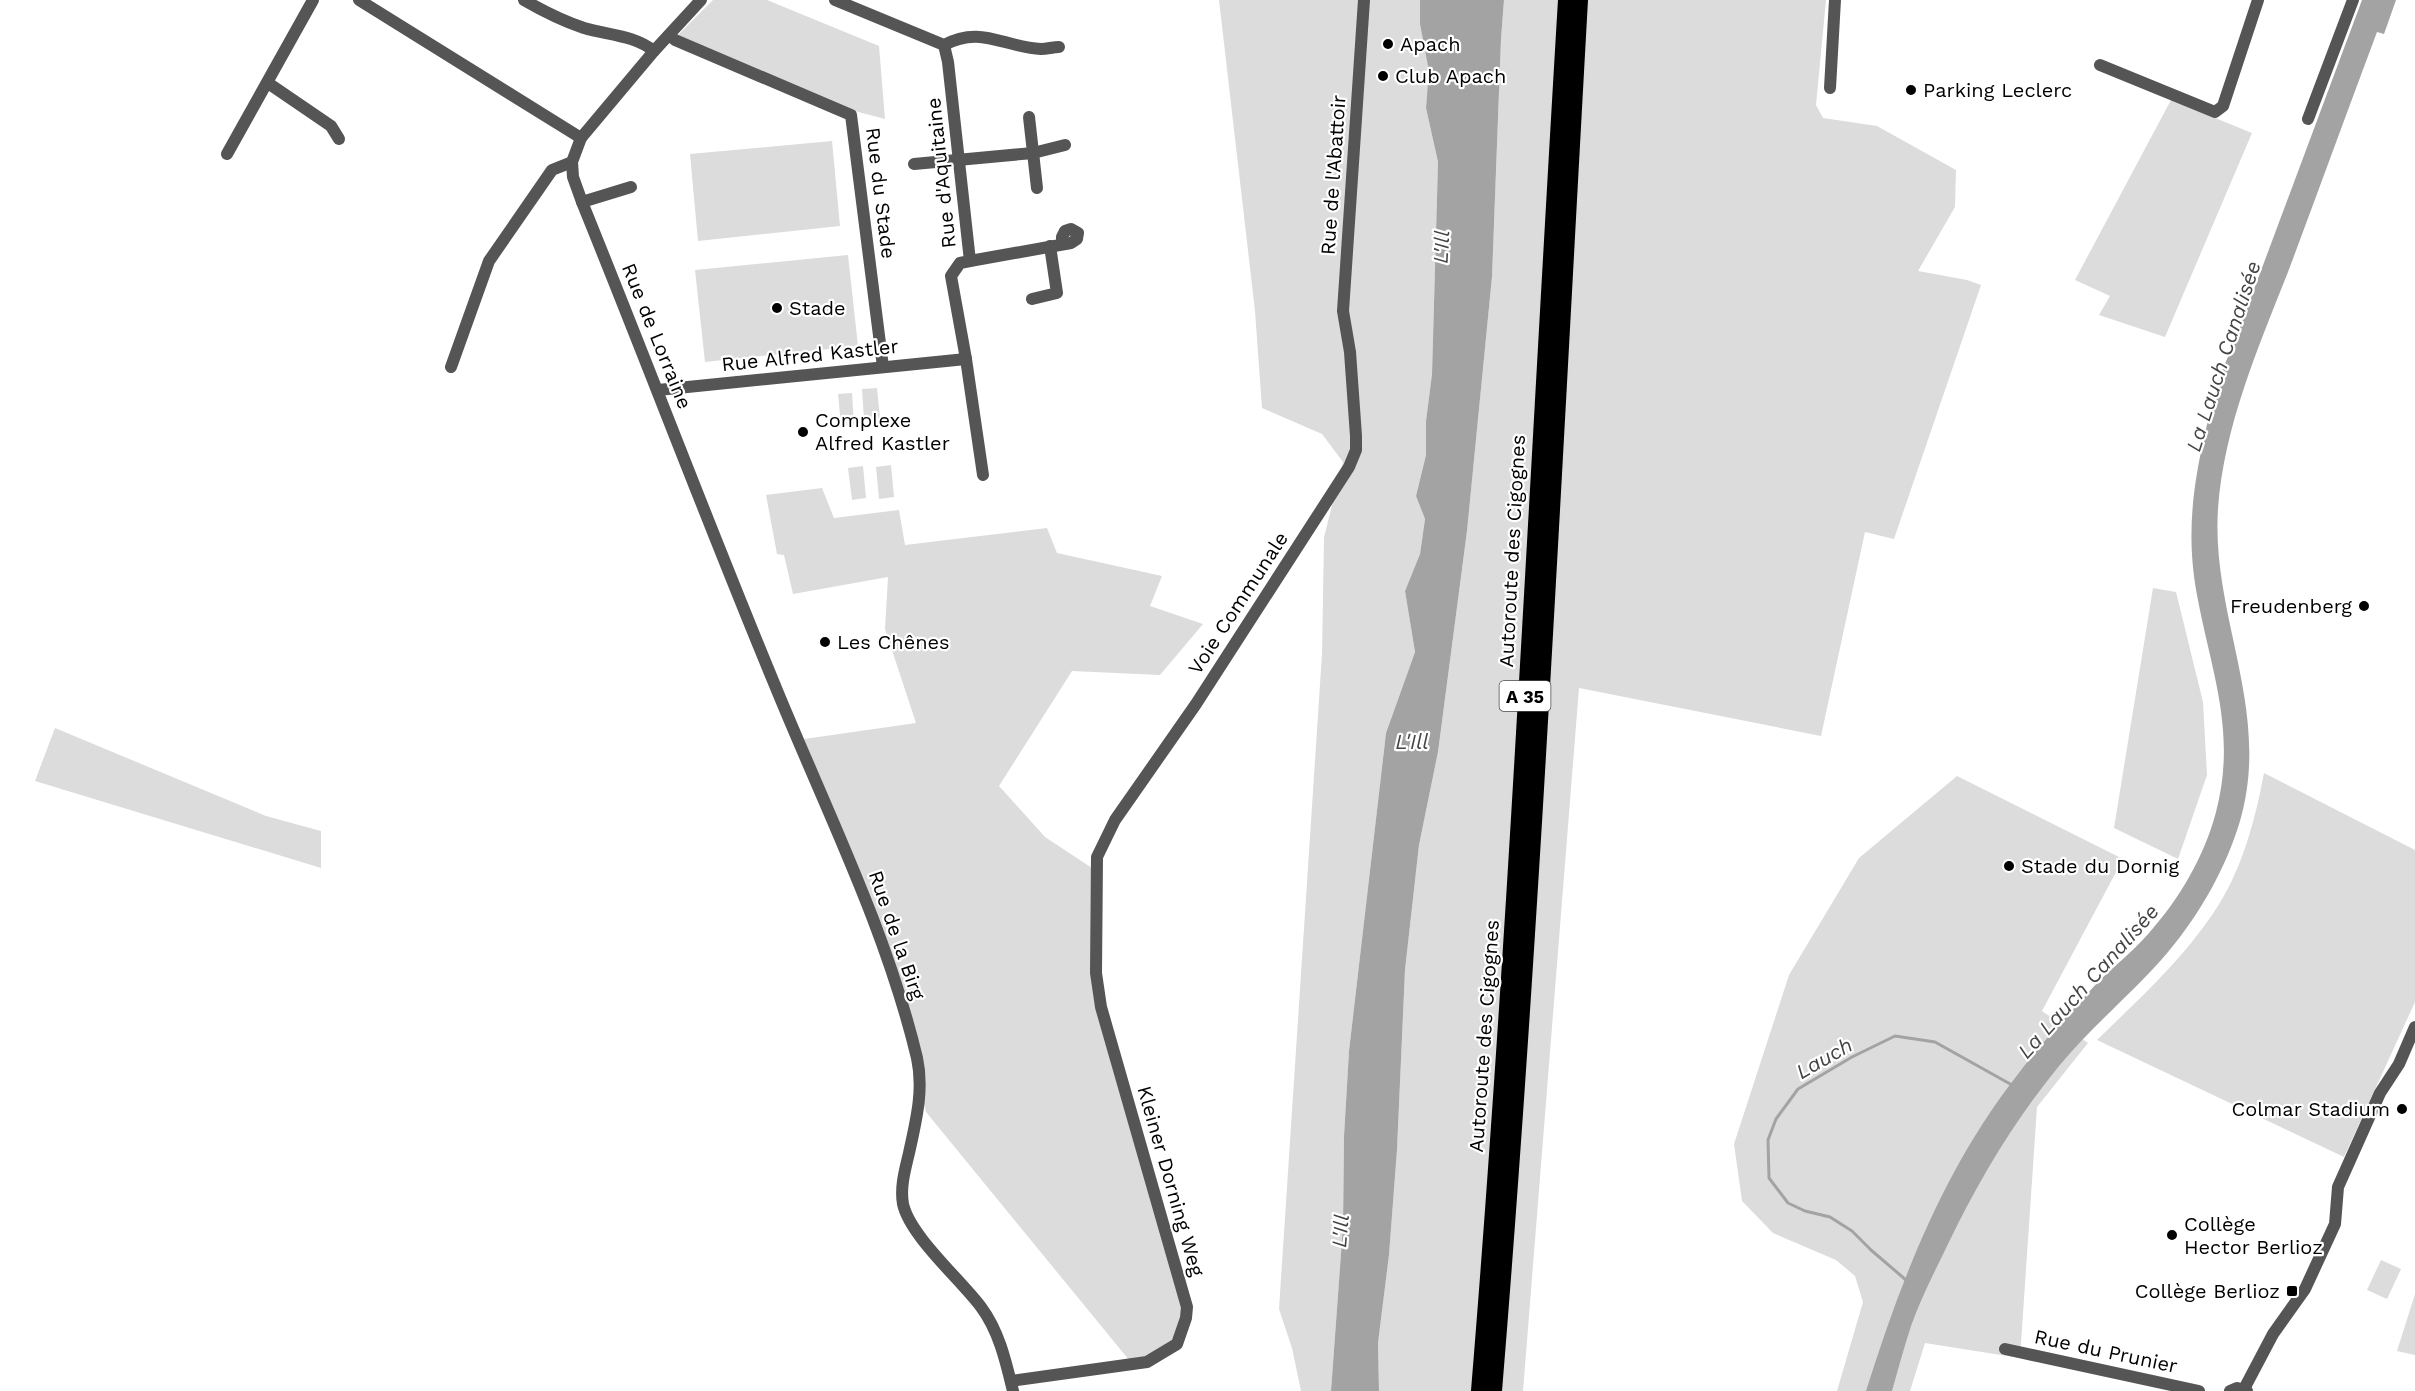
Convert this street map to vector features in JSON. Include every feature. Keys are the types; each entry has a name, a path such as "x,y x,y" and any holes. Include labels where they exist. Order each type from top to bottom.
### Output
{"highway":[{"name":"Autoroute des Cigognes","path":"1479,1391 1510,955 1566,0"},
{"name":"Autoroute des Cigognes","path":"1494,1391 1509,1204 1529,886 1580,0"}],"street":[{"path":"227,154 313,0"},
{"path":"359,0 581,138"},
{"path":"524,0 542,11 582,27 641,41 654,51"},
{"path":"451,367 489,261 552,170 572,162 581,138 654,51 701,0"},
{"path":"835,0 944,45 957,38 975,35 1040,49 1059,47"},
{"name":"Rue de l'Abattoir","path":"1350,352 1343,311 1364,0"},
{"path":"1830,88 1835,0"},
{"path":"2100,65 2215,112 2223,106 2258,0"},
{"path":"2308,119 2353,0"},
{"name":"Rue du Stade","path":"669,35 675,40 851,115 883,367"},
{"name":"Rue d'Aquitaine","path":"944,45 948,62 970,261 960,263 951,276 983,475"},
{"path":"268,83 331,126 339,139"},
{"path":"1029,117 1037,188"},
{"path":"914,164 1033,153 1065,145"},
{"name":"Rue de Lorraine","path":"572,162 573,177 582,202 695,486"},
{"path":"582,202 631,187"},
{"path":"970,261 1056,245 1057,293 1032,299"},
{"name":"Voie Communale","path":"1097,857 1115,820 1196,704 1349,467 1356,450 1350,352"},
{"name":"Rue Alfred Kastler","path":"658,390 966,359"},
{"name":"Rue de la Birg","path":"695,486 774,683 863,893 882,943 916,1053 920,1095 902,1185 906,1213 923,1238 988,1317 1001,1348 1012,1386"},
{"name":"Kleiner Dorning Weg","path":"1012,1386 1147,1362 1177,1344 1186,1318 1186,1307 1101,1007 1096,973 1097,857"},
{"path":"2230,1391 2236,1388 2245,1390 2273,1334 2305,1289 2334,1224 2338,1187 2379,1093 2399,1064 2415,1027"},
{"name":"Rue du Prunier","path":"2005,1349 2199,1391"}],"shaded area":[{"path":"713,0 767,0 879,46 885,119 851,110 678,35"},
{"path":"1219,0 1420,0 1420,24 1430,71 1426,108 1438,162 1432,374 1426,421 1426,455 1416,496 1425,519 1420,554 1405,591 1415,652 1386,733 1349,1051 1344,1136 1343,1226 1331,1391 1301,1391 1292,1348 1279,1309 1322,654 1324,537 1343,462 1322,434 1262,408 1255,311"},
{"path":"1504,0 1826,0 1816,105 1823,118 1877,126 1956,170 1955,207 1918,271 1967,280 1981,285 1894,539 1865,532 1821,736 1579,688 1523,1391 1379,1391 1378,1343 1389,1255 1397,1150 1405,970 1419,845 1438,752 1467,531 1492,277"},
{"path":"2171,100 2252,133 2165,337 2099,315 2110,296 2075,280"},
{"path":"832,141 840,226 698,241 690,154"},
{"name":"Stade","path":"848,255 858,346 705,362 695,270"},
{"path":"877,388 880,419 864,420 862,389"},
{"path":"852,393 854,425 841,426 838,394"},
{"path":"891,465 894,497 879,499 876,467"},
{"path":"863,466 866,498 852,500 848,468"},
{"path":"822,488 834,518 899,510 905,545 1047,528 1057,553 1162,576 1150,606 1203,624 1160,675 1072,671 999,786 1045,837 1092,868 1104,1011 1185,1310 1174,1352 1129,1360 926,1112 891,962 804,739 916,723 885,629 888,577 793,594 784,555 777,554 766,495"},
{"path":"2153,588 2176,592 2203,702 2207,775 2178,859 2114,828"},
{"path":"55,728 266,816 321,831 321,868 35,781"},
{"name":"Colmar Stadium","path":"2264,773 2415,850 2415,1002 2344,1157 2097,1040 2172,965 2212,915 2231,882 2246,847"},
{"path":"1957,776 2123,859 2042,1011 2088,1043 2037,1107 2020,1358 1925,1343 1910,1391 1837,1391 1863,1302 1855,1276 1836,1260 1773,1233 1742,1201 1734,1144 1789,975 1859,858"},
{"path":"2381,1260 2401,1269 2387,1299 2367,1290"},
{"path":"2415,1294 2415,1355 2397,1351"}],"water":[{"name":"L'Ill","path":"1420,0 1504,0 1492,277 1467,531 1438,752 1419,845 1405,970 1397,1150 1389,1255 1378,1343 1379,1391 1331,1391 1343,1226 1344,1136 1349,1051 1386,733 1415,652 1405,591 1420,554 1425,519 1416,496 1426,455 1426,421 1432,374 1438,162 1426,108 1429,71 1420,24"},
{"name":"La Lauch Canalisée","path":"2362,0 2396,0 2384,34 2377,32 2254,359 2235,418 2222,478 2218,509 2218,549 2223,588 2245,702 2249,741 2248,780 2234,839 2211,890 2180,937 2155,967 2072,1051 2012,1130 1972,1197 1928,1285 1911,1326 1892,1391 1866,1391 1879,1349 1910,1268 1945,1189 1966,1151 1989,1114 2041,1046 2094,986 2142,941 2171,906 2198,861 2211,829 2222,783 2224,755 2220,702 2193,571 2193,505 2199,461 2221,375"}],"waterway":[{"name":"Lauch","path":"1906,1280 1852,1231 1830,1217 1805,1211 1788,1203 1769,1178 1768,1140 1776,1119 1798,1089 1852,1057 1895,1036 1935,1042 2012,1085"}],"place":[{"name":"Apach","path":"1388,44"},
{"name":"Club Apach","path":"1383,76"},
{"name":"Parking Leclerc","path":"1911,90"},
{"name":"Stade","path":"777,308"},
{"name":"Complexe Alfred Kastler","path":"803,432"},
{"name":"Freudenberg","path":"2364,606"},
{"name":"Les Chênes","path":"825,642"},
{"name":"Stade du Dornig","path":"2009,866"},
{"name":"Colmar Stadium","path":"2402,1109"},
{"name":"Collège Hector Berlioz","path":"2172,1235"},
{"name":"Collège Berlioz","path":"2292,1291"}]}
